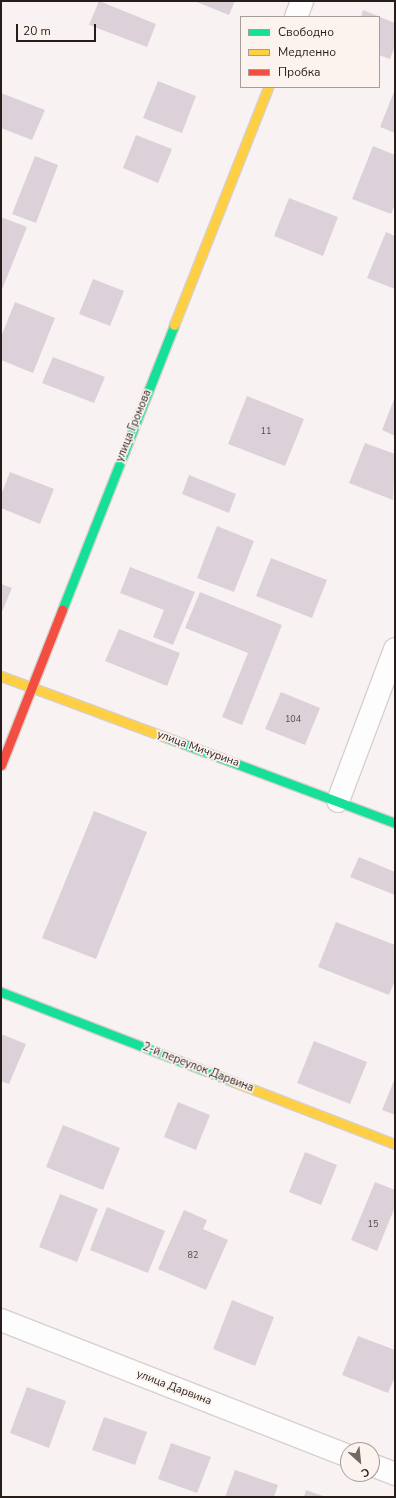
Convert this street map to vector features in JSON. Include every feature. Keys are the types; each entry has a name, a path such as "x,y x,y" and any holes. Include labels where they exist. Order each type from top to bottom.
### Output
{"street":[{"path":"296,16 302,1"},
{"name":"улица Громова","path":"1,765 268,88"},
{"path":"338,801 395,649"},
{"name":"улица Мичурина","path":"1,676 395,823"},
{"name":"2-й переулок Дарвина","path":"1,992 395,1144"},
{"name":"улица Дарвина","path":"1,1320 340,1453"},
{"path":"380,1468 395,1474"}],"building":[{"path":"99,1 156,24 147,47 89,25"},
{"path":"194,1 235,1 229,15"},
{"path":"363,10 378,16 361,16"},
{"path":"380,17 395,23 395,46 390,59 380,55"},
{"path":"158,81 196,96 182,133 143,118"},
{"path":"395,89 395,133 380,127"},
{"path":"1,93 45,110 32,140 1,128"},
{"path":"136,135 172,149 158,183 123,168"},
{"path":"373,146 395,155 395,204 391,214 352,199"},
{"path":"35,156 58,165 36,223 12,214"},
{"path":"289,198 338,217 323,256 274,236"},
{"path":"1,217 27,227 1,292"},
{"path":"386,232 395,236 395,289 367,278"},
{"path":"93,279 124,291 110,326 79,314"},
{"path":"15,302 55,318 33,373 1,360 1,337"},
{"path":"53,357 105,377 94,403 42,383"},
{"path":"247,396 304,419 285,466 228,444"},
{"path":"395,397 395,436 382,430"},
{"path":"365,443 395,454 393,500 349,483"},
{"path":"10,472 54,489 40,524 1,508 1,495"},
{"path":"189,475 236,494 229,513 182,494"},
{"path":"217,526 254,541 234,592 197,578"},
{"path":"271,558 327,580 312,618 256,596"},
{"path":"130,567 195,592 173,645 153,637 164,610 120,593"},
{"path":"1,584 12,588 1,614"},
{"path":"200,592 282,625 242,725 222,717 248,653 185,628"},
{"path":"119,629 180,653 167,686 105,661"},
{"path":"281,692 320,708 305,745 265,729"},
{"path":"94,811 147,832 96,959 42,938"},
{"path":"359,857 395,872 395,895 350,877"},
{"path":"336,922 395,945 395,980 389,995 318,967"},
{"path":"1,1034 26,1044 9,1084 1,1081"},
{"path":"314,1041 367,1062 350,1104 297,1083"},
{"path":"395,1078 395,1115 382,1110"},
{"path":"178,1102 210,1115 196,1150 164,1137"},
{"path":"63,1125 120,1148 103,1190 46,1167"},
{"path":"305,1152 337,1165 321,1205 289,1192"},
{"path":"375,1182 395,1190 395,1207 377,1251 351,1240"},
{"path":"60,1194 98,1209 77,1262 39,1247"},
{"path":"107,1207 165,1231 148,1273 90,1250"},
{"path":"184,1210 207,1220 203,1229 228,1240 206,1290 158,1269"},
{"path":"232,1300 274,1317 255,1366 213,1349"},
{"path":"358,1336 395,1350 395,1377 388,1393 342,1375"},
{"path":"27,1387 66,1401 49,1448 10,1433"},
{"path":"104,1417 147,1432 135,1465 92,1450"},
{"path":"171,1443 211,1457 197,1493 158,1479"},
{"path":"235,1470 278,1485 274,1497 225,1497"},
{"path":"306,1490 326,1497 304,1497"}],"traffic: fast":[{"path":"62,610 174,325"},
{"path":"165,737 395,823"},
{"path":"1,992 234,1082"}],"traffic: slow":[{"path":"174,325 268,88"},
{"path":"1,676 165,737"},
{"path":"234,1082 395,1144"}],"traffic: jam":[{"path":"1,765 62,610"}]}
